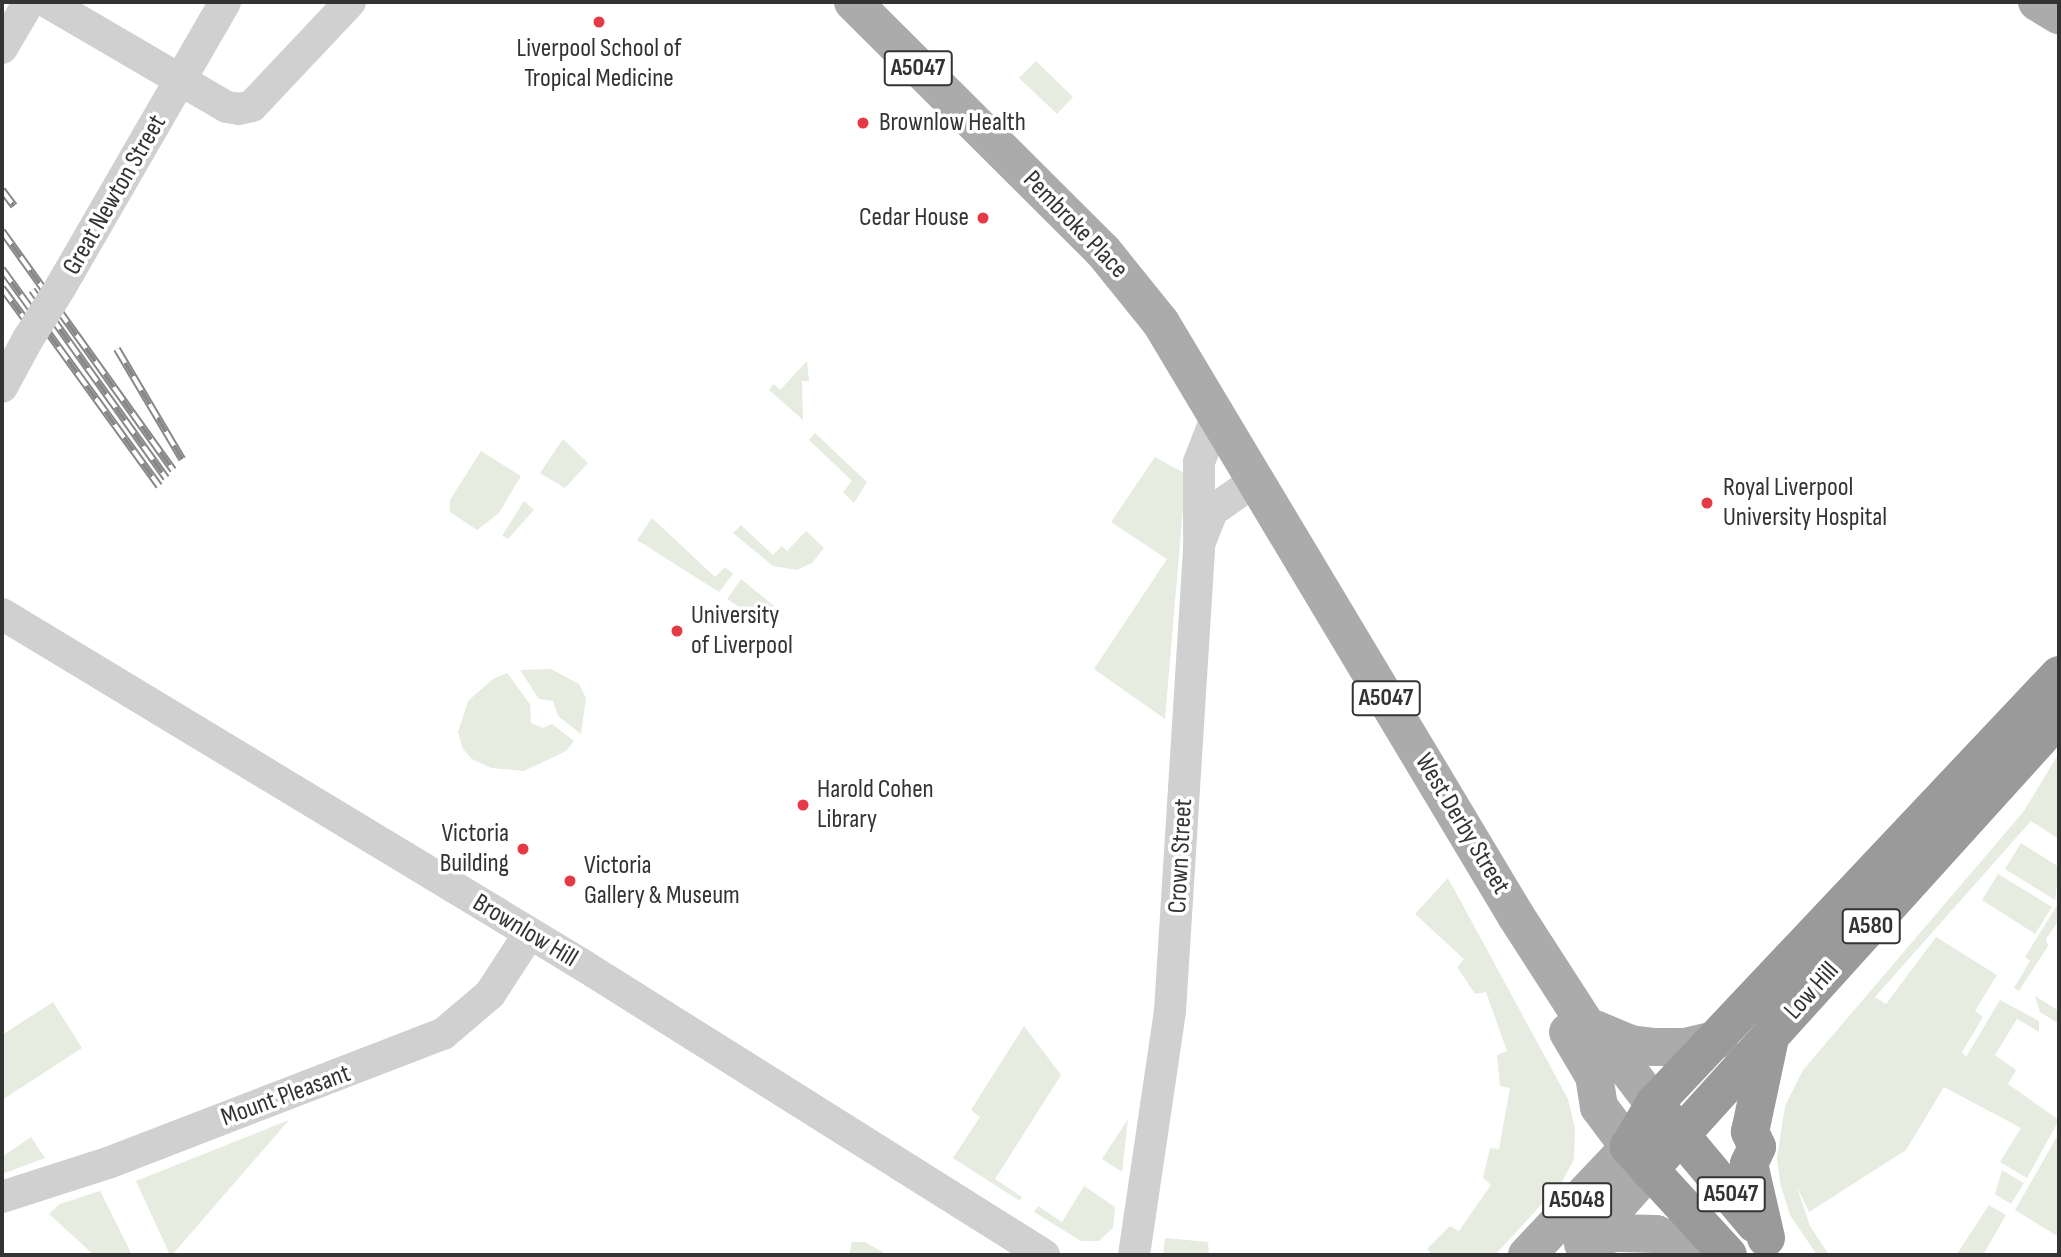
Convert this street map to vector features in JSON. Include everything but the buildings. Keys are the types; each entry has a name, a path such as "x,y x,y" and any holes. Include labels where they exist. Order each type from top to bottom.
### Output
{"highway":[{"name":"Low Hill","path":"1654,1104 1719,1039 2059,675"},
{"name":"Low Hill","path":"1639,1158 1680,1133 1770,1038 2059,717"},
{"name":"A580","path":"1770,1038 1750,1132 1757,1147 1749,1164 1774,1247"},
{"name":"A5048","path":"1639,1158 1654,1104"},
{"name":"A5047","path":"1654,1104 1774,1247"},
{"name":"A5047","path":"1639,1158 1728,1255"}],"main road":[{"name":"Pembroke Place","path":"853,2 1129,280 1218,413 1256,480"},
{"path":"2037,2 2059,15"},
{"name":"West Derby Street","path":"1256,480 1516,916 1584,1023 1605,1054 1622,1062 1654,1104"},
{"name":"West Derby Street","path":"1516,916 1557,1013 1594,1076 1599,1107 1639,1158"},
{"path":"1584,1023 1630,1044 1653,1047 1685,1047 1719,1039"},
{"name":"A5048","path":"1580,1248 1639,1158"},
{"name":"A5048","path":"1527,1255 1639,1158"},
{"name":"A5048","path":"1580,1248 1616,1233 1656,1234 1705,1255"}],"street":[{"path":"2,48 29,2"},
{"path":"47,2 227,107 252,106 350,2"},
{"name":"Great Newton Street","path":"2,387 225,2"},
{"path":"1199,544 1199,461 1218,413"},
{"name":"Crown Street","path":"1134,1255 1170,1012 1199,544 1212,511 1256,480"},
{"name":"Brownlow Hill","path":"2,614 529,934 1044,1255"},
{"name":"Mount Pleasant","path":"2,1197 108,1163 443,1034 490,994 529,934"}],"shaded area":[{"path":"1036,61 1073,97 1057,114 1019,78"},
{"path":"807,361 809,381 802,381 803,420 769,390 774,384 780,390"},
{"path":"815,433 867,482 854,503 843,492 852,481 809,440"},
{"path":"563,439 588,463 565,488 540,473"},
{"path":"481,451 521,476 499,513 477,530 450,512 450,500"},
{"path":"1155,457 1186,474 1165,719 1094,669 1167,559 1111,522"},
{"path":"524,501 534,510 508,539 502,536"},
{"path":"652,518 715,577 725,567 733,574 719,592 637,540"},
{"path":"741,525 773,555 782,546 787,551 806,531 824,548 812,563 797,570 773,566 733,533"},
{"path":"741,579 774,606 772,628 727,599"},
{"path":"551,669 579,684 586,698 581,734 558,716 553,701 539,699 520,670"},
{"path":"507,673 530,704 531,723 543,728 552,724 574,741 566,751 524,771 491,768 472,759 463,749 458,732 468,701 493,679"},
{"path":"2059,753 2059,839 2031,821 1875,997 1886,1004 1936,937 1997,975 1975,1011 1983,1017 1962,1052 1966,1057 2000,1000 2039,1021 2039,1032 2017,1019 1995,1055 2016,1070 2008,1084 2059,1120 2027,1178 2000,1162 2021,1128 1944,1087 1906,1150 1809,1212 1796,1185 1810,1226 1829,1255 1817,1255 1790,1215 1780,1183 1777,1158 1785,1106 1803,1070 2024,811"},
{"path":"2021,843 2059,867 2055,900 2005,869"},
{"path":"1998,874 2052,907 2035,934 1982,900"},
{"path":"1448,878 1568,1099 1575,1128 1574,1159 1562,1182 1495,1255 1433,1255 1427,1249 1450,1226 1459,1231 1491,1185 1483,1178 1490,1148 1499,1149 1510,1088 1500,1086 1497,1055 1507,1051 1486,992 1475,994 1457,967 1464,959 1415,914"},
{"path":"2059,902 2059,920 2046,939 2048,946 2019,991 2014,988 2030,961 2025,957"},
{"path":"2035,996 2059,1011 2059,1024 2040,1012"},
{"path":"53,1002 82,1048 2,1100 2,1035"},
{"path":"1024,1026 1061,1075 995,1179 1022,1197 1020,1201 953,1158 980,1117 971,1110"},
{"path":"1128,1119 1122,1172 1102,1159"},
{"path":"289,1120 172,1255 170,1255 136,1181"},
{"path":"2059,1133 2059,1237 2015,1210"},
{"path":"31,1137 45,1158 2,1174 2,1157"},
{"path":"2002,1170 2024,1183 2011,1204 1995,1194"},
{"path":"1084,1186 1115,1207 1113,1228 1099,1241 1081,1241 1034,1212 1038,1206 1062,1222"},
{"path":"100,1191 132,1255 94,1255 49,1214 60,1204"},
{"path":"1989,1205 2006,1215 1983,1255 1957,1254"},
{"path":"1165,1238 1208,1242 1209,1255 1163,1255"},
{"path":"852,1242 865,1242 888,1255 849,1255"}],"railway":[{"path":"2,190 14,206"},
{"path":"2,231 173,470"},
{"path":"2,269 159,486"},
{"path":"2,288 39,338"},
{"path":"32,290 166,478"},
{"path":"117,349 182,459"}],"place":[{"name":"Liverpool School of Tropical Medicine","path":"599,22"},
{"name":"Brownlow Health","path":"863,123"},
{"name":"Cedar House","path":"983,218"},
{"name":"Royal Liverpool University Hospital","path":"1707,503"},
{"name":"University of Liverpool","path":"677,631"},
{"name":"Harold Cohen Library","path":"803,805"},
{"name":"Victoria Building","path":"523,849"},
{"name":"Victoria Gallery & Museum","path":"570,881"}]}
